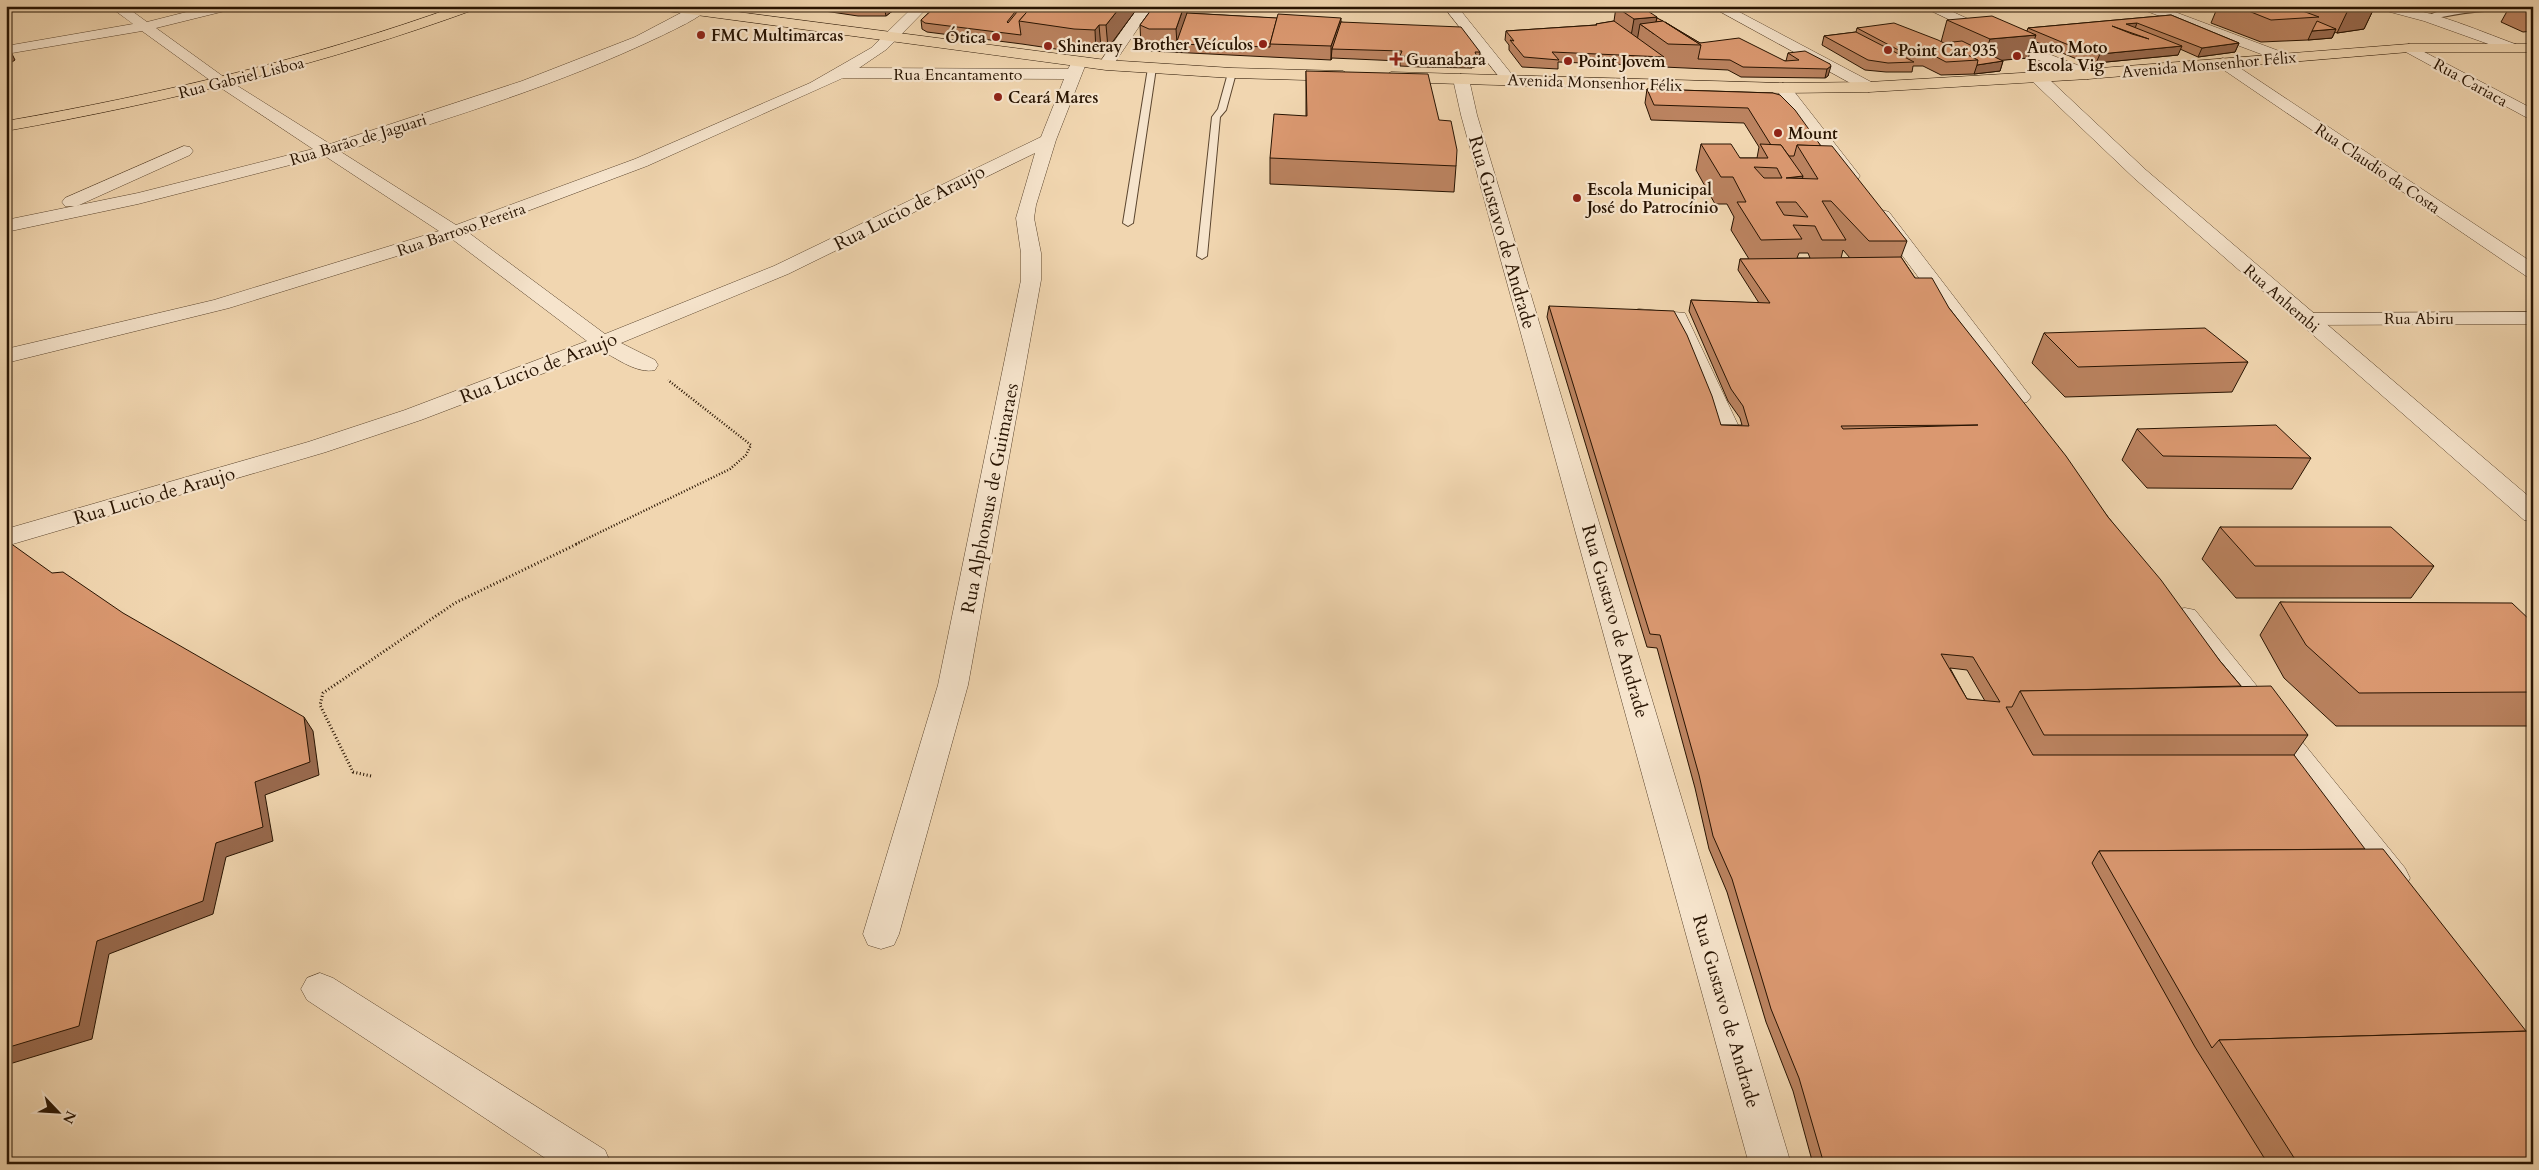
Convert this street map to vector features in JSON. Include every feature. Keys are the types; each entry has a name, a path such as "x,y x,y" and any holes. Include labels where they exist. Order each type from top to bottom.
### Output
{"main road":[{"name":"Rua Gabriel Lisboa","path":"6,126 223,83 358,46 471,6"},
{"name":"Avenida Monsenhor Félix","path":"659,6 700,9 892,37 1076,68 1106,65 1232,73 1783,88 1869,87 2088,74 2410,48 2533,48"}],"street":[{"path":"116,6 223,83 456,233 603,343 647,365"},
{"path":"6,50 143,27 228,6"},
{"name":"Rua Barroso Pereira","path":"6,356 156,321 312,278 456,233 664,154 841,73 892,37 922,6"},
{"path":"1106,65 1146,6"},
{"path":"1450,6 1509,80"},
{"path":"1717,6 1869,87"},
{"path":"1928,6 2020,48 2088,74"},
{"path":"2146,6 2282,57"},
{"path":"2384,6 2429,18 2513,48"},
{"name":"Rua Barão de Jaguari","path":"6,226 176,189 328,150 466,106 576,66 638,41 700,9"},
{"name":"Rua Cariaca","path":"2410,48 2533,116"},
{"name":"Rua Claudio da Costa","path":"2223,63 2533,272"},
{"name":"Rua Encantamento","path":"841,73 1076,68"},
{"name":"Rua Alphonsus de Guimaraes","path":"881,934 953,685 1031,280 1031,253 1025,218 1027,204 1048,140 1076,68"},
{"name":"Rua Anhembi","path":"2036,77 2045,83 2140,174 2533,514"},
{"name":"Rua Gustavo de Andrade","path":"1462,79 1469,115 1535,310 1770,1164"},
{"path":"1783,88 1909,250 2034,418"},
{"name":"Rua Lucio de Araujo","path":"6,538 316,447 413,415 603,343 781,270 1048,140"},
{"path":"6,241 79,198 184,151"},
{"path":"1621,314 1678,316 1728,429"},
{"name":"Rua Abiru","path":"2306,318 2533,318"},
{"path":"2171,600 2410,899"},
{"path":"320,989 590,1164"}],"lane":[{"path":"2429,18 2454,9 2468,7 2533,7"},
{"path":"1128,223 1152,68"},
{"path":"1202,256 1216,117 1222,110 1232,73"}],"path":[{"path":"371,776 353,772 320,705 323,693 455,603 730,469 746,455 751,446 647,365"}],"building":[{"path":"936,6 1032,6 1019,21 1021,35 925,23 921,20","holes":["1015,12 1017,12 1008,23"]},
{"path":"1032,6 1121,6 1106,25 1099,25 1095,30 1019,21"},
{"path":"1154,6 1184,6 1176,29 1149,29 1140,25"},
{"path":"1640,6 1657,17 1634,19 1616,7"},
{"path":"2236,6 2289,6 2319,17 2271,20"},
{"path":"2336,6 2375,6 2348,10"},
{"path":"1187,13 1277,18 1270,47 1176,44"},
{"path":"1278,14 1341,18 1331,46 1270,44"},
{"path":"2171,15 2239,43 2202,48 2137,23 2126,24 2182,46 2100,54 2083,51 2028,28","holes":["2112,26 2149,39 2132,34"]},
{"path":"1992,16 2036,35 1990,39 1947,20"},
{"path":"1614,21 1664,57 1552,52 1559,60 1524,57 1510,40 1514,41 1506,31 1597,25"},
{"path":"1663,21 1701,45 1668,44 1640,24"},
{"path":"2317,21 2336,29 2312,31"},
{"path":"1341,22 1461,27 1480,52 1475,52 1477,57 1472,59 1400,56 1402,51 1332,49"},
{"path":"1665,22 1700,43 1739,38 1785,61 1799,60 1788,53 1805,51 1831,66 1827,69 1743,67 1730,60 1698,59 1701,45"},
{"path":"1894,23 1938,40 1978,60 1946,62 1927,52 1906,54 1857,28"},
{"path":"1856,32 1914,62 1888,63 1868,60 1824,36"},
{"path":"1962,41 2003,61 1977,65 1978,60 1944,43"},
{"path":"1306,71 1428,74 1439,120 1451,121 1457,150 1456,166 1270,158 1274,114 1307,116"},
{"path":"1647,89 1773,93 1780,95 1795,110 1821,146 1797,145 1794,156 1789,156 1781,145 1771,145 1748,108 1654,105"},
{"path":"1701,144 1731,144 1740,158 1768,158 1760,144 1781,145 1803,176 1786,178 1818,179 1797,145 1832,146 1907,241 1869,241 1831,201 1822,201 1846,240 1822,240 1815,226 1793,225 1802,239 1761,240 1737,202 1746,202 1733,177 1721,177","holes":["1754,167 1777,168 1782,178 1764,178","1776,202 1796,202 1808,217 1784,215"]},
{"path":"1901,257 1915,278 1932,278 1949,308 2066,456 2108,517 2161,580 2220,661 2241,686 2020,691 2012,707 2006,707 2033,755 2294,755 2365,849 2099,851 2092,863 2195,1047 2268,1164 1824,1164 1799,1078 1771,1009 1732,879 1713,836 1699,775 1660,635 1650,634 1549,306 1674,311 1687,335 1712,396 1721,425 1749,426 1743,406 1731,389 1691,300 1770,303 1740,259","holes":["1978,425 1843,429 1841,426","1941,654 1973,657 2000,702 1967,699"]},
{"path":"2205,328 2248,362 2078,367 2044,333"},
{"path":"2276,425 2311,458 2163,456 2137,429"},
{"path":"2220,527 2391,527 2434,566 2255,566"},
{"path":"6,540 52,573 63,572 123,613 304,717 310,762 255,782 263,827 216,843 203,901 97,941 79,1026 6,1048"},
{"path":"2280,602 2512,603 2533,623 2533,692 2359,693 2306,645"},
{"path":"2271,686 2308,735 2044,735 2020,691"},
{"path":"2383,849 2526,1031 2219,1040 2212,1048 2099,851"},
{"path":"2533,1031 2533,1164 2298,1164 2219,1040"}],"place":[{"name":"FMC Multimarcas","path":"701,35"},
{"name":"Ótica","path":"996,37"},
{"name":"Brother Veículos","path":"1263,44"},
{"name":"Shineray","path":"1048,46"},
{"name":"Point Car 935","path":"1888,50"},
{"name":"Auto Moto Escola Vig","path":"2017,56"},
{"name":"Guanabara","path":"1396,59"},
{"name":"Point Jovem","path":"1568,61"},
{"name":"Ceará Mares","path":"998,97"},
{"name":"Mount","path":"1778,133"},
{"name":"Escola Municipal José do Patrocínio","path":"1577,198"}]}
